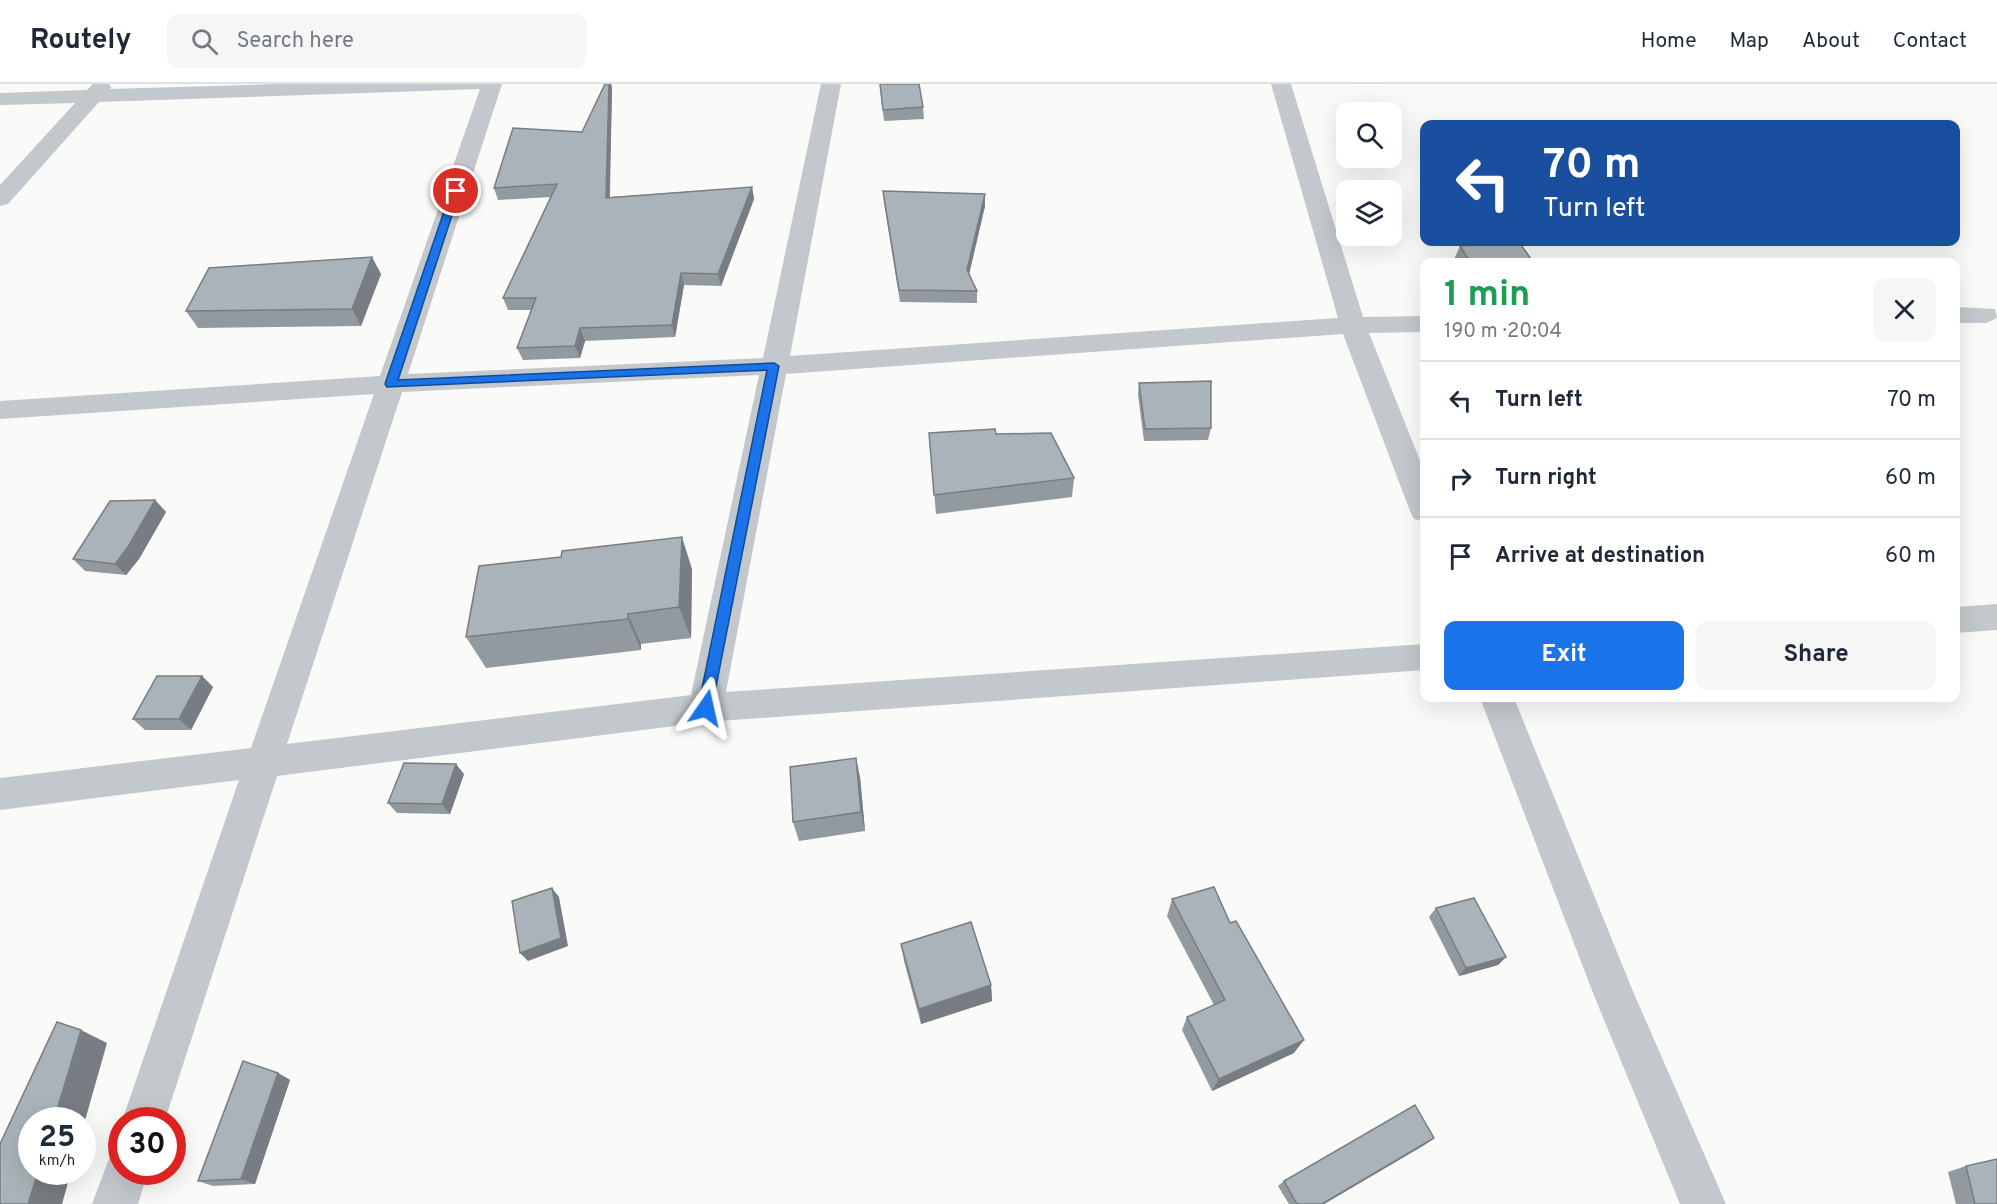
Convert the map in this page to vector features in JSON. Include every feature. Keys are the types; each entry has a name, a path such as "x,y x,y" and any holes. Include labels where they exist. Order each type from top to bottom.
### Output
{"street":[{"path":"0,99 98,90 474,84"},
{"path":"147,1107 492,84"},
{"path":"706,708 831,84"},
{"path":"1281,84 1353,325 1420,498"},
{"path":"0,199 98,90"},
{"path":"1960,315 1986,315"},
{"path":"0,410 391,384 774,366 1353,325 1420,324"},
{"path":"1960,620 1997,617"},
{"path":"0,794 706,708 1420,657"},
{"path":"1499,702 1615,998 1703,1204"},
{"path":"115,1204 122,1185"}],"building":[{"path":"605,84 609,84 606,198 752,187 718,274 681,273 672,325 580,328 575,346 517,348 536,298 503,298 557,184 494,188 513,128 582,132"},
{"path":"880,84 919,84 923,107 883,110"},
{"path":"883,191 985,194 967,270 977,291 899,290"},
{"path":"1460,246 1522,246 1530,258 1468,258"},
{"path":"372,257 352,309 186,311 209,268"},
{"path":"1211,381 1211,428 1145,429 1139,383"},
{"path":"995,429 996,434 1051,433 1074,478 934,495 929,433"},
{"path":"155,500 128,547 115,564 73,559 110,501"},
{"path":"682,537 679,607 628,614 628,619 466,637 479,566 561,557 562,551"},
{"path":"157,676 202,676 179,719 133,719"},
{"path":"856,758 861,812 793,822 790,767"},
{"path":"404,763 456,764 442,804 388,803"},
{"path":"1214,887 1230,923 1236,921 1304,1040 1219,1079 1187,1017 1225,1000 1172,899"},
{"path":"552,888 561,938 520,953 512,901"},
{"path":"1474,898 1506,957 1466,968 1436,908"},
{"path":"971,922 991,985 919,1009 901,944"},
{"path":"57,1022 81,1030 58,1107 18,1107 18,1185 34,1185 28,1204 0,1204 0,1144"},
{"path":"243,1061 278,1073 241,1179 198,1181"},
{"path":"1415,1105 1434,1138 1322,1204 1297,1204 1284,1181"},
{"path":"1997,1159 1997,1204 1975,1204 1966,1166"}],"route":[{"path":"456,191 391,384 774,366 706,708"}]}
